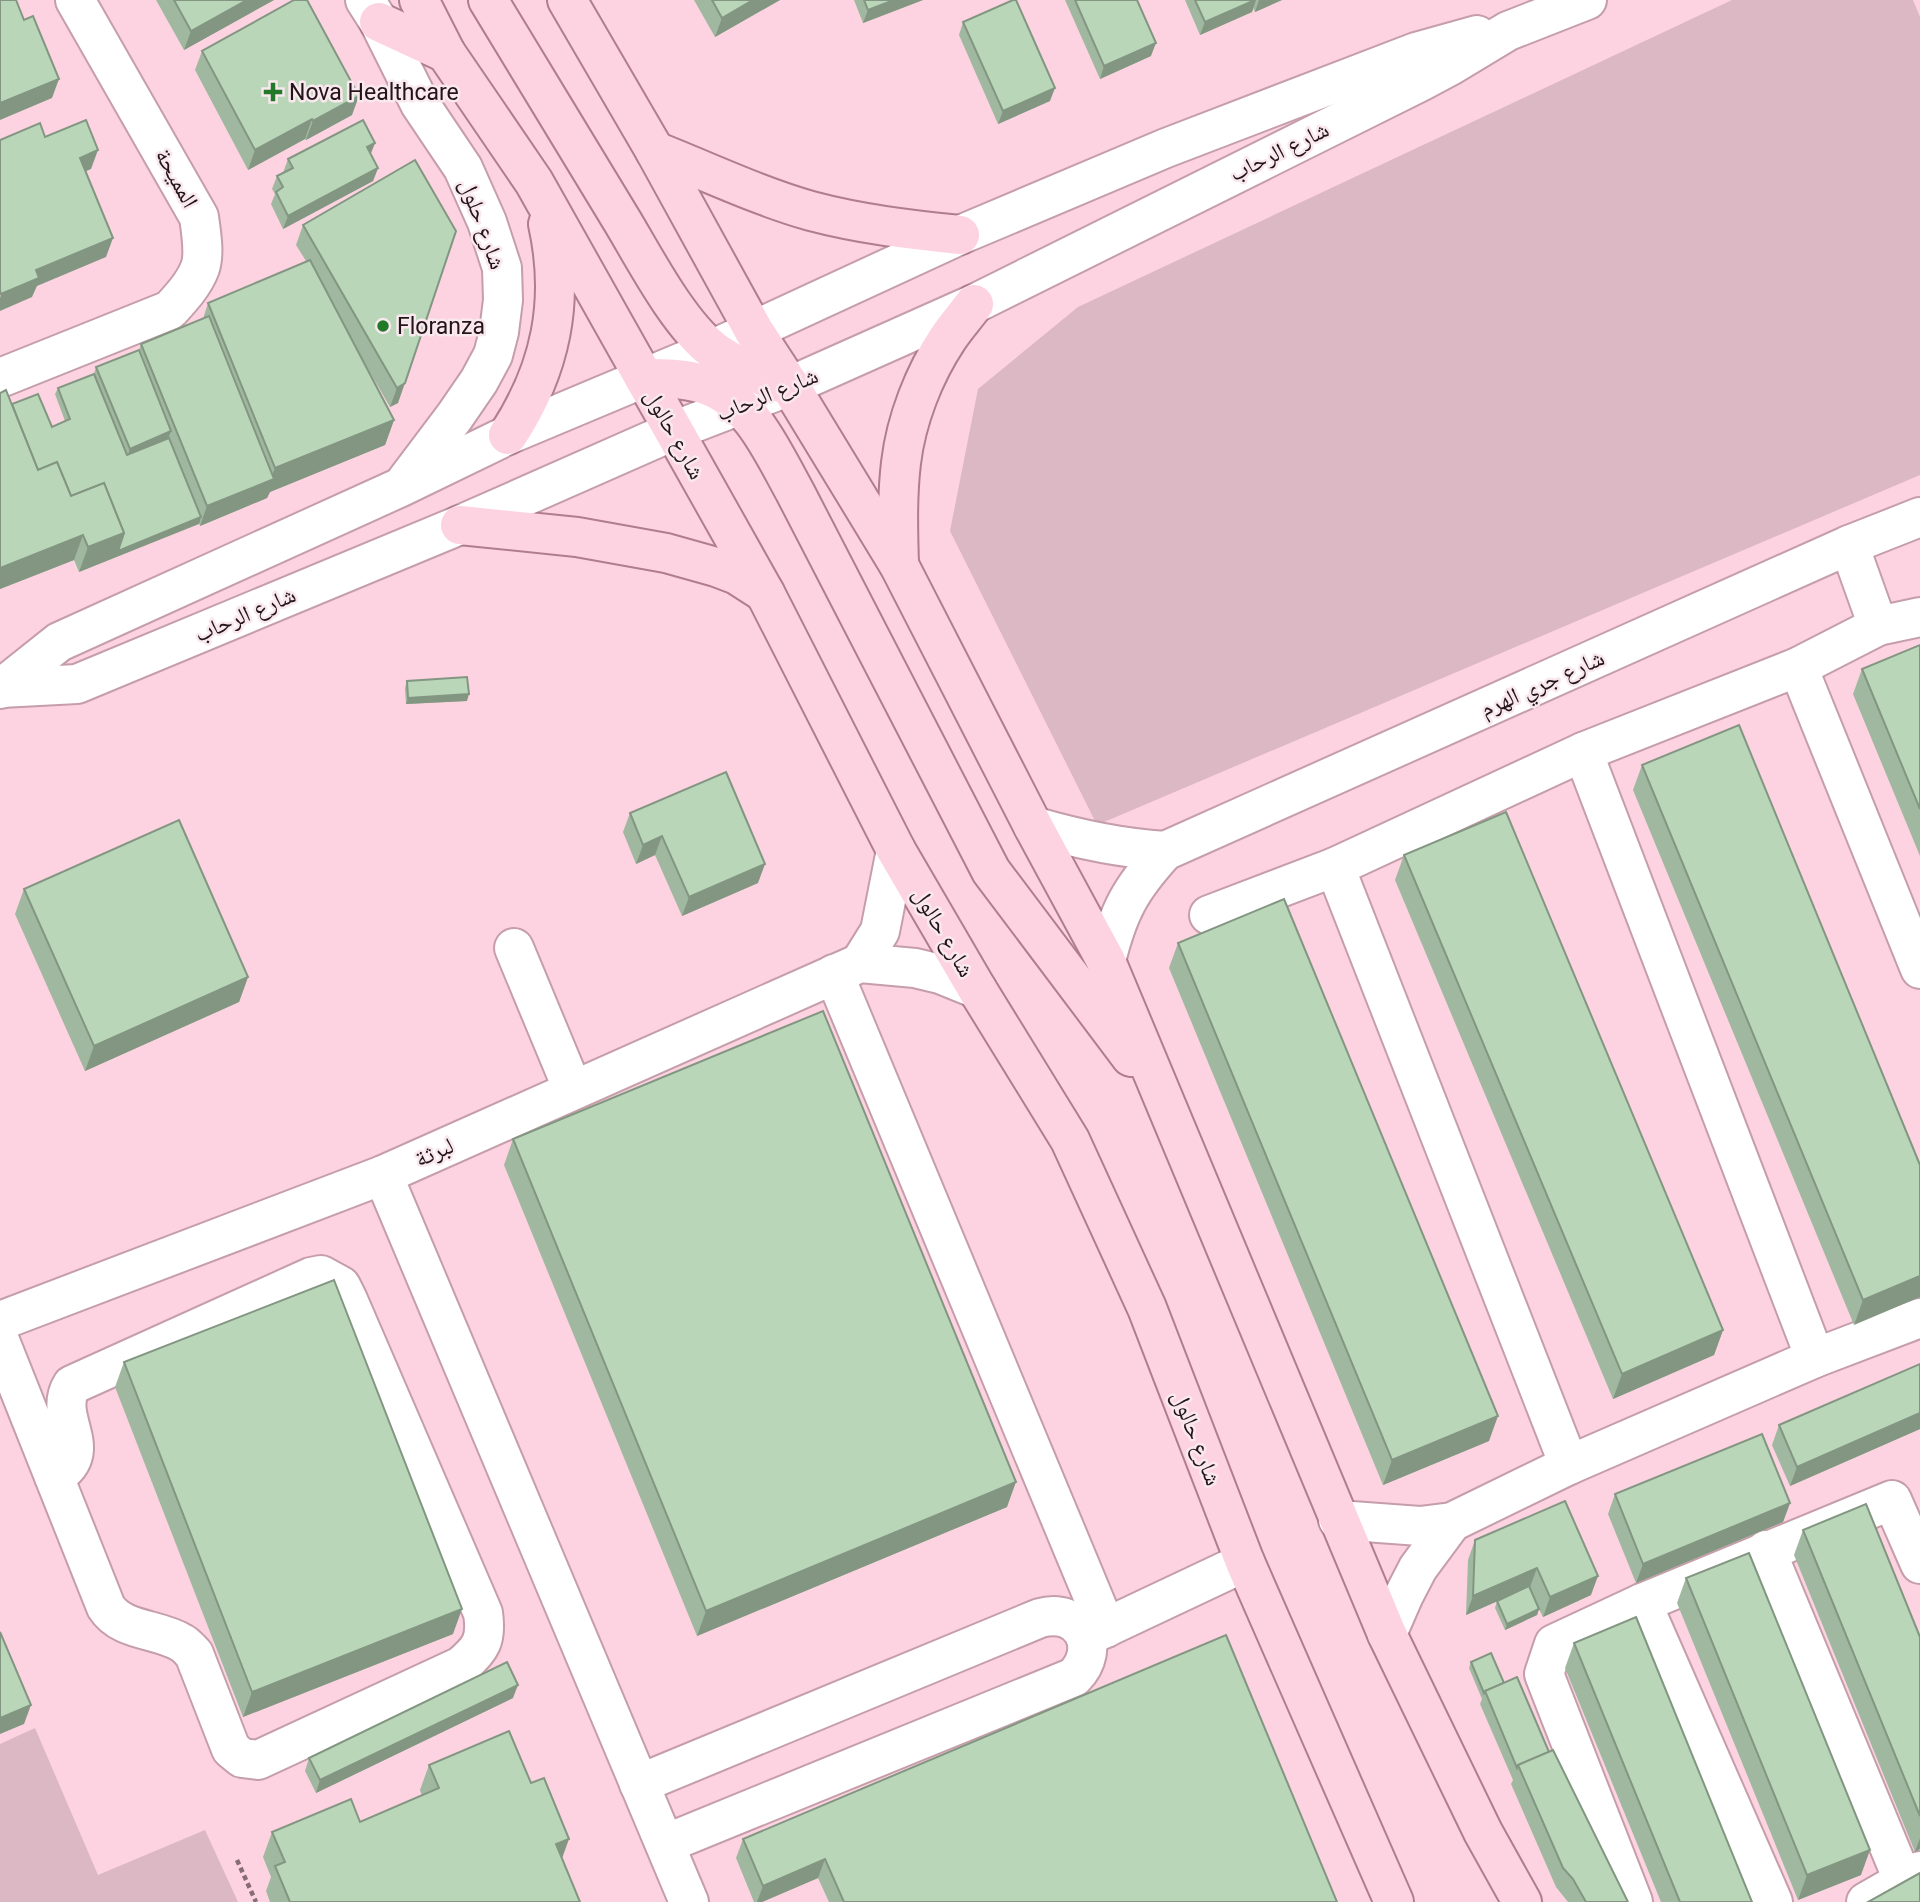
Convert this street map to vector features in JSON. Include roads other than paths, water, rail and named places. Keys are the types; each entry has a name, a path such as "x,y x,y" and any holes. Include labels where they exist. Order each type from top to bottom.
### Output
{"main road":[{"name":"شارع حالول","path":"419,0 446,53 534,182 765,593 896,850 1070,1140 1147,1308 1245,1562 1394,1902"},
{"path":"488,0 693,331 713,349 746,368 790,386"},
{"path":"566,0 655,151 754,331 899,565 1033,826 1106,961 1387,1634 1483,1832 1522,1902"},
{"path":"372,11 446,53"},
{"path":"655,151 768,197 811,211 874,225 960,235"},
{"path":"508,435 525,408 540,375 556,299 555,263 548,226 534,182"},
{"path":"899,565 898,503 901,460 912,416 930,369 948,337 974,304"},
{"path":"644,378 674,378 705,384 741,405 761,432 795,492 991,871 1166,1102"},
{"path":"460,525 577,537 666,553 737,575 765,593"},
{"path":"1368,1841 1409,1902"}],"street":[{"name":"المميحة","path":"0,378 170,310 183,296 200,267 200,217 75,0"},
{"name":"شارع الرحاب","path":"0,688 76,684 460,525 673,431 790,386 974,304 1420,82 1508,32 1587,0"},
{"name":"شارع حلول","path":"372,11 420,104 463,168 487,222 502,268 503,300 493,355 455,416 401,487"},
{"name":"شارع الرحاب","path":"0,688 58,642 401,487 508,435 754,331 960,235 1167,148 1416,52 1480,35 1508,32"},
{"name":"شارع جري الهرم","path":"1106,961 1113,931 1126,901 1143,875 1165,851 1849,545 1920,517"},
{"path":"1849,545 1878,626"},
{"path":"1209,915 1335,867 1583,752 1798,667 1878,626 1920,618"},
{"path":"1798,667 1920,969"},
{"path":"1583,752 1815,1358"},
{"name":"شارع جري الهرم","path":"1033,826 1103,845 1165,851"},
{"path":"847,968 880,931 896,850"},
{"path":"1335,867 1569,1465"},
{"path":"514,948 573,1090"},
{"path":"847,968 928,971 977,989"},
{"path":"847,968 1096,1632"},
{"name":"لبرثة","path":"0,1321 383,1175 847,968"},
{"path":"383,1175 689,1902"},
{"path":"0,1341 54,1477 106,1607 111,1615 124,1623 164,1635 184,1644 194,1654 231,1749 242,1758 258,1760 461,1666 476,1653 482,1642 485,1626 483,1613 348,1300 341,1286 321,1275 72,1385 67,1392 66,1411 74,1442 72,1462 67,1470 54,1477"},
{"path":"1338,1520 1420,1525 1452,1522 1569,1465 1815,1358 1920,1318"},
{"path":"1633,1902 1544,1674 1554,1644 1766,1550 1892,1500 1920,1564"},
{"path":"1387,1634 1418,1568 1452,1522"},
{"path":"1766,1550 1912,1876 1866,1902"},
{"path":"665,1844 1074,1677 1087,1659 1088,1648 1096,1632 1245,1562"},
{"path":"1642,1603 1773,1902"},
{"path":"639,1784 1040,1618 1062,1616 1072,1620 1080,1628 1096,1632"}],"place":[{"name":"Nova Healthcare","path":"273,92"},
{"name":"Floranza","path":"383,326"}]}
